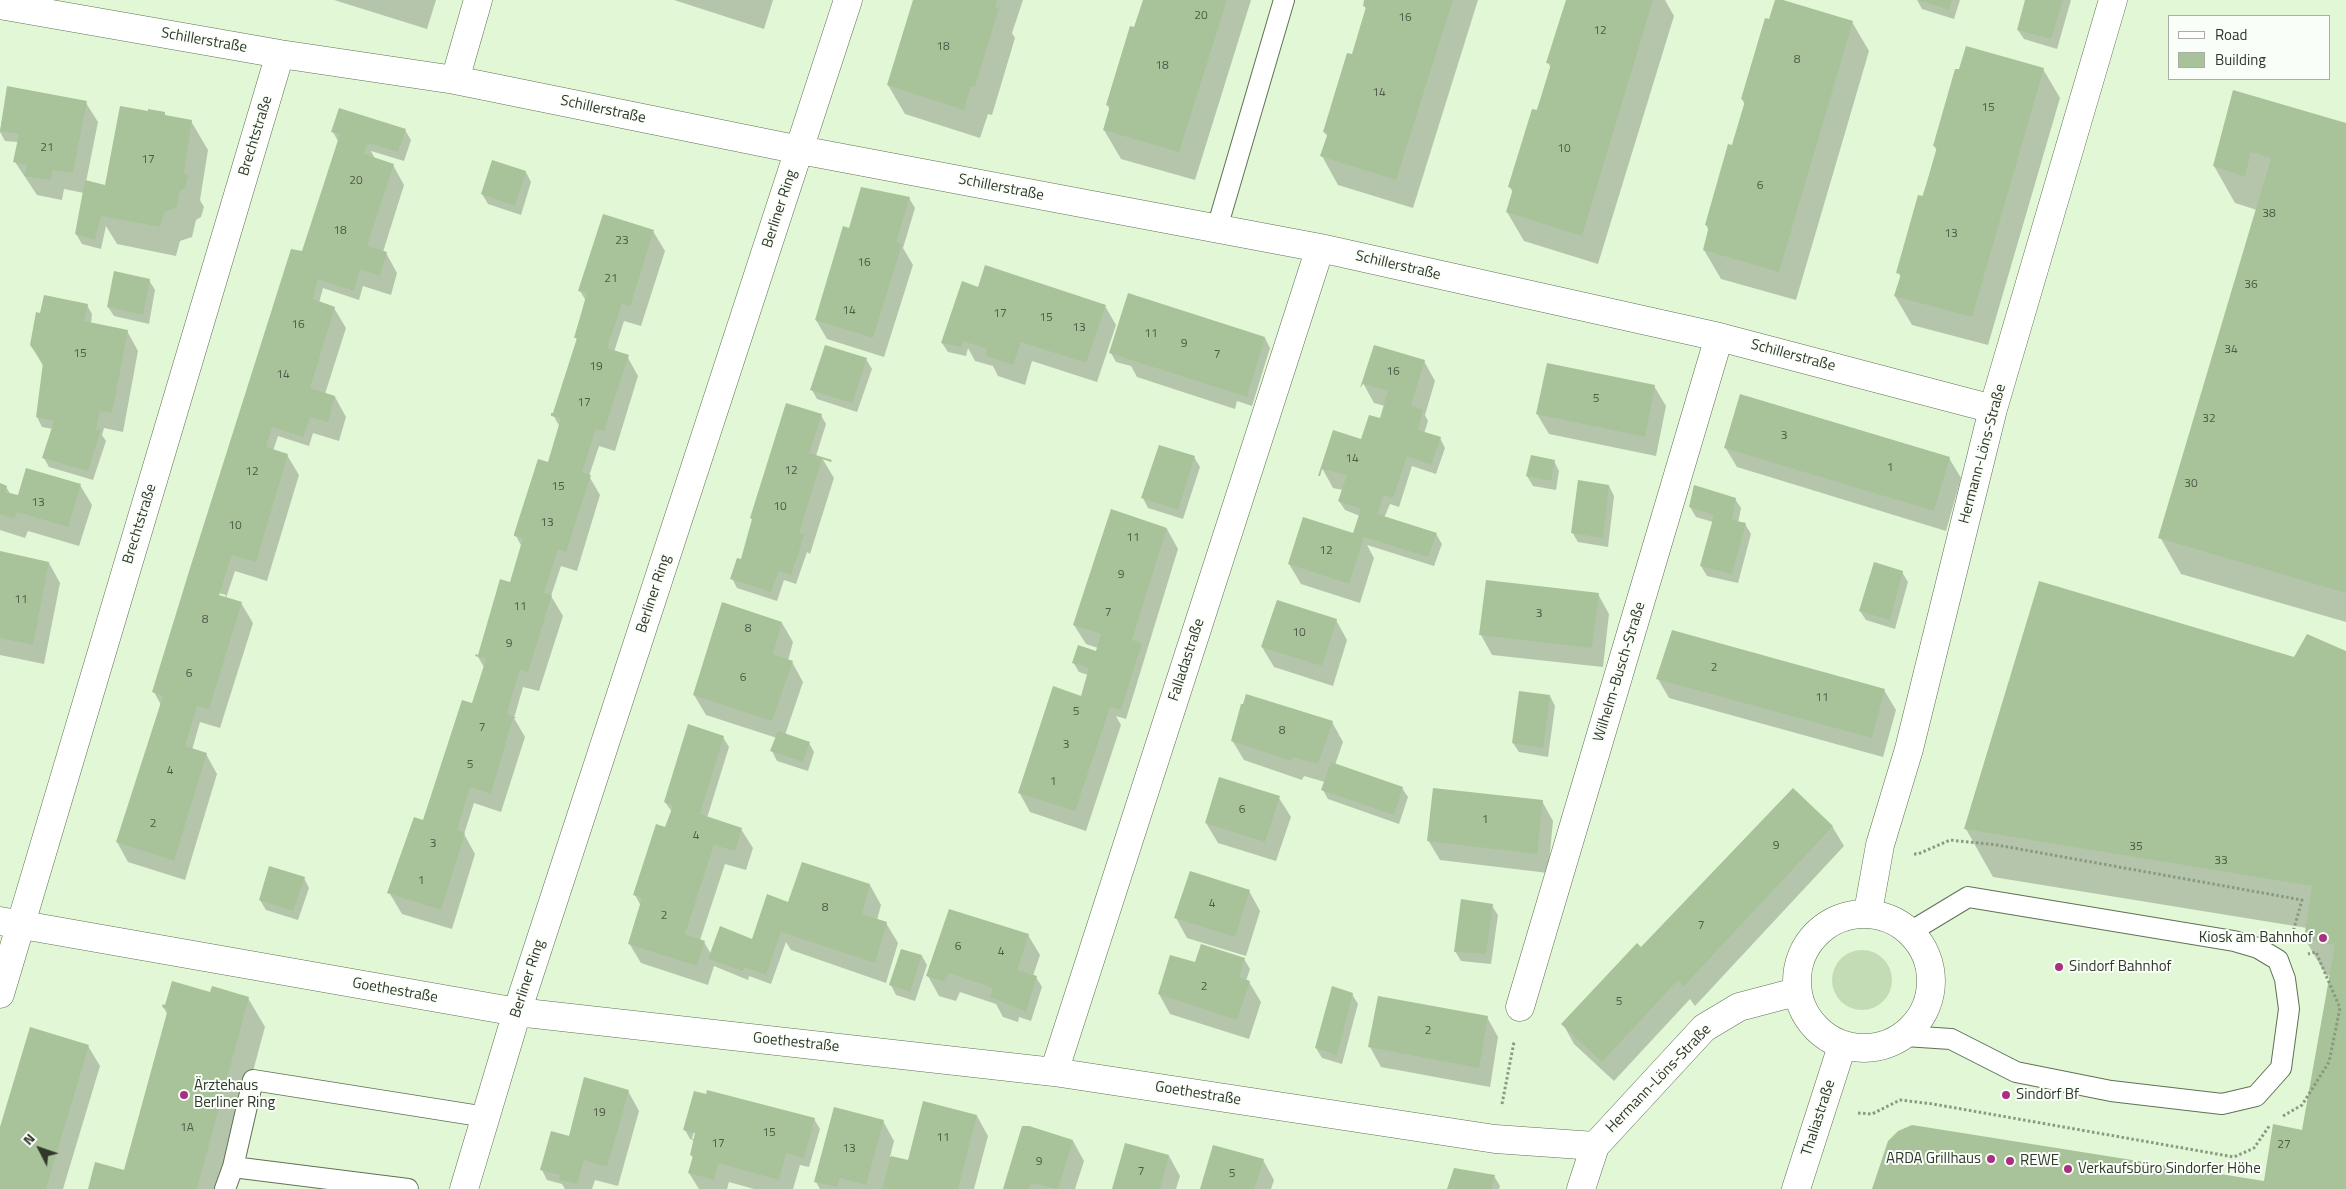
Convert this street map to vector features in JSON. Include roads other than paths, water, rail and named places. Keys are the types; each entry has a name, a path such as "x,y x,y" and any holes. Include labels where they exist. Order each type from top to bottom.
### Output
{"street":[{"path":"455,80 478,0"},
{"name":"Berliner Ring","path":"464,1189 517,1012 848,0"},
{"name":"Hermann-Löns-Straße","path":"1868,912 1880,845 1909,749 1993,409 2113,0"},
{"name":"Schillerstraße","path":"0,5 280,54 455,80 800,150 1320,248 1719,337 1993,409"},
{"name":"Brechtstraße","path":"0,994 10,923 280,54"},
{"name":"Falladastraße","path":"1054,1072 1320,248"},
{"name":"Wilhelm-Busch-Straße","path":"1520,1007 1719,337"},
{"path":"1868,912 1892,920 1910,932 1924,951 1931,973 1931,981 1930,997 1920,1018 1905,1036 1875,1049 1842,1046 1821,1034 1804,1015 1796,992 1796,971 1803,951 1815,934 1832,922 1868,912"},
{"name":"Goethestraße","path":"10,923 517,1012 1054,1072 1495,1139 1595,1146"},
{"name":"Hermann-Löns-Straße","path":"1581,1189 1595,1146 1704,1028 1739,1007 1796,992"},
{"name":"Thaliastraße","path":"1796,1189 1842,1046"}],"lane":[{"path":"1217,228 1284,0"},
{"path":"1905,1036 1951,1039 2016,1072 2111,1091 2222,1104 2256,1096 2281,1068 2289,1009 2285,979 2278,960 2258,948 2234,941 1968,897 1910,932"},
{"path":"225,1189 233,1167 253,1080 486,1117"},
{"path":"233,1167 408,1189"}],"place":[{"name":"Kiosk am Bahnhof","path":"2323,938"},
{"name":"Sindorf Bahnhof","path":"2059,967"},
{"name":"Ärztehaus Berliner Ring","path":"184,1095"},
{"name":"Sindorf Bf","path":"2006,1095"},
{"name":"ARDA Grillhaus","path":"1991,1159"},
{"name":"REWE","path":"2010,1161"},
{"name":"Verkaufsbüro Sindorfer Höhe","path":"2068,1169"}]}
